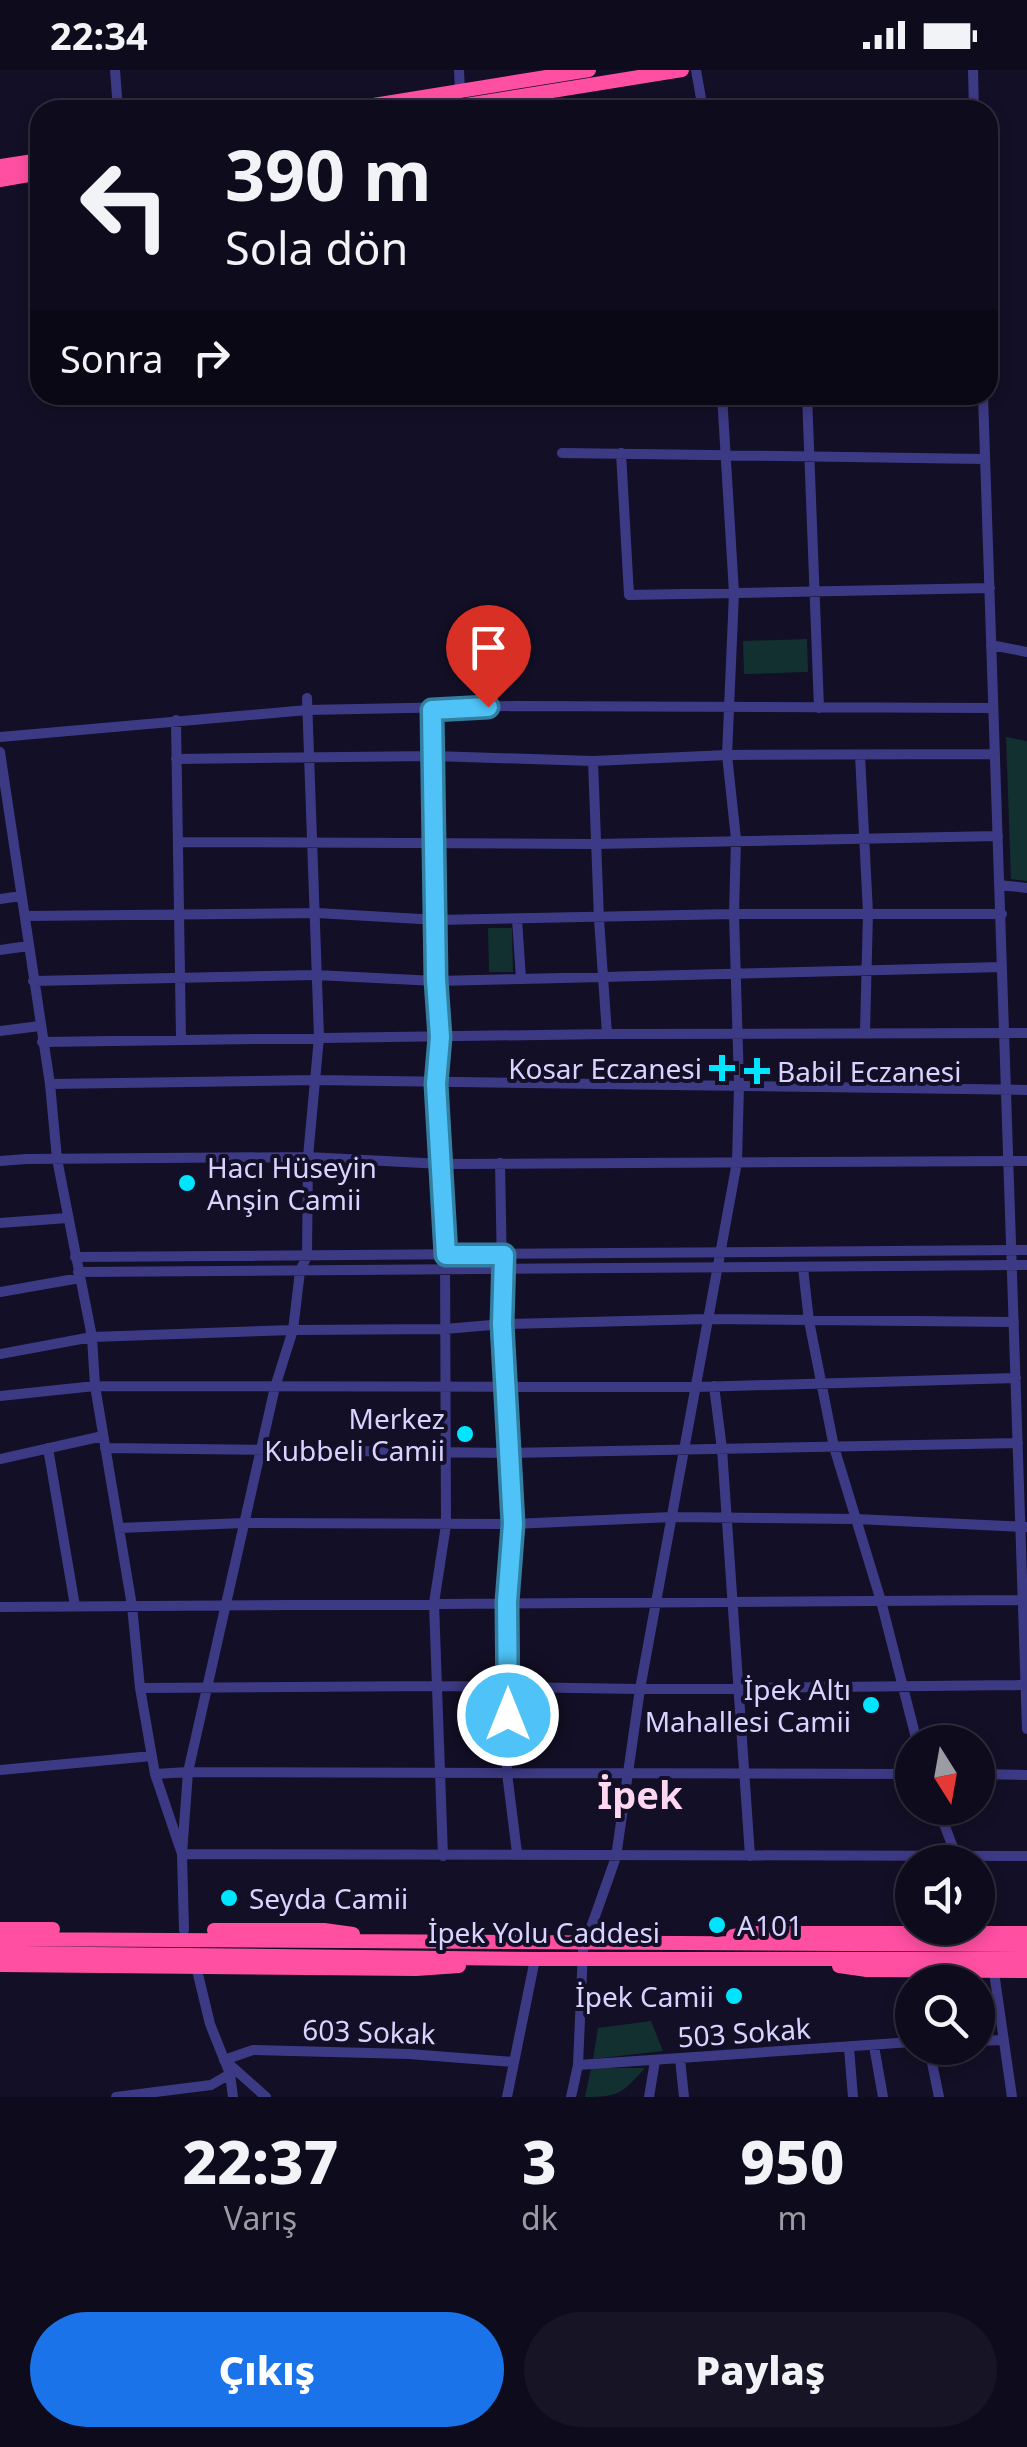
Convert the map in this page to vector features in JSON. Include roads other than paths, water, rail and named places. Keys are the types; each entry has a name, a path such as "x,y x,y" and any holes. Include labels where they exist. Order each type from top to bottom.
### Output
{"highway":[{"path":"405,100 589,70"},
{"path":"497,100 682,70"},
{"path":"0,166 30,162"},
{"path":"0,180 30,176"},
{"path":"0,1929 324,1930 413,1942"},
{"path":"691,1943 752,1933 1027,1933"},
{"name":"İpek Yolu Caddesi","path":"0,1939 413,1942 789,1958 1027,1959"},
{"name":"İpek Yolu Caddesi","path":"0,1954 535,1959 582,1951 691,1943 1027,1945"},
{"path":"789,1958 895,1974"},
{"path":"0,1965 416,1968 535,1959"},
{"path":"995,1972 1027,1972"}],"street":[{"path":"115,70 117,100"},
{"path":"459,70 460,91"},
{"path":"696,70 701,100"},
{"path":"973,70 974,100"},
{"path":"572,2097 578,2065 582,1951 616,1856 640,1689 736,1162 736,840 728,756 734,593 723,405"},
{"path":"807,405 819,708"},
{"path":"983,405 1014,1339 1022,1414 1018,1443 1024,1527 1027,1729"},
{"path":"562,453 985,459"},
{"path":"620,454 629,595 990,588"},
{"path":"992,645 1027,652"},
{"path":"0,737 307,704 432,710 516,706 994,708"},
{"path":"184,1930 182,1854 188,1772 275,1386 293,1330 300,1271 307,1256 308,1157 319,1037 307,704"},
{"path":"432,710 440,1037 436,1084 446,1255 446,1525 434,1603 443,1856"},
{"path":"176,720 181,1040"},
{"path":"0,752 50,1084 57,1160 92,1337 95,1386 132,1606 140,1688 156,1774 182,1854"},
{"path":"176,759 433,756 593,761 995,754"},
{"path":"860,755 868,914 865,1032"},
{"path":"593,761 598,919 607,1034"},
{"path":"178,842 595,844 998,836"},
{"path":"1000,885 1027,888"},
{"path":"0,899 22,896"},
{"path":"25,916 317,913 518,920 734,914 1002,914"},
{"path":"518,920 521,980"},
{"path":"0,950 28,946"},
{"path":"33,981 316,976 521,980 1002,967"},
{"path":"0,1031 40,1026"},
{"path":"42,1042 1027,1033"},
{"path":"50,1084 314,1080 1027,1090"},
{"path":"0,1162 308,1157 442,1164 1027,1162"},
{"path":"500,1163 502,1324 513,1524 507,1602 507,1774 517,1853"},
{"path":"0,1222 67,1218"},
{"path":"0,1292 79,1275 443,1268 504,1261 720,1253 1027,1250"},
{"path":"75,1257 446,1255 504,1261 803,1268 1027,1266"},
{"path":"803,1268 809,1322 834,1447 880,1600 911,1725"},
{"path":"0,1354 92,1337 293,1330 446,1329 708,1319 1014,1322"},
{"path":"1014,1339 1027,1340"},
{"path":"0,1396 95,1386 696,1387 1016,1378"},
{"path":"714,1386 722,1449 750,1856"},
{"path":"0,1459 48,1448 104,1442 508,1453 1018,1443"},
{"path":"48,1448 75,1606"},
{"path":"119,1528 243,1523 513,1524 672,1517 856,1519 1024,1527"},
{"path":"0,1607 1023,1600"},
{"path":"140,1688 1026,1685"},
{"path":"0,1770 152,1756"},
{"path":"156,1774 895,1774"},
{"path":"995,1774 1027,1775"},
{"path":"182,1854 895,1858"},
{"path":"995,1857 1027,1856"},
{"path":"507,2097 535,1959"},
{"path":"196,1966 234,2097"},
{"path":"995,1980 1012,2097"},
{"path":"995,2040 1002,2040"},
{"name":"503 Sokak","path":"578,2065 895,2044"},
{"path":"874,2046 884,2097"},
{"path":"850,2048 853,2097"},
{"name":"603 Sokak","path":"224,2060 253,2050 410,2054 514,2062"},
{"path":"680,2059 684,2097"},
{"path":"224,2060 266,2097"},
{"path":"649,2097 655,2061"},
{"path":"932,2065 939,2097"},
{"path":"116,2097 211,2085 230,2074"}],"place":[{"name":"Kosar Eczanesi","path":"722,1068"},
{"name":"Babil Eczanesi","path":"757,1071"},
{"name":"Hacı Hüseyin Anşin Camii","path":"187,1183"},
{"name":"Merkez Kubbeli Camii","path":"465,1434"},
{"name":"İpek Altı Mahallesi Camii","path":"871,1705"},
{"name":"Seyda Camii","path":"229,1898"},
{"name":"A101","path":"717,1925"},
{"name":"İpek Camii","path":"734,1996"}],"district":[{"name":"İpek","path":"640,1794"}]}
